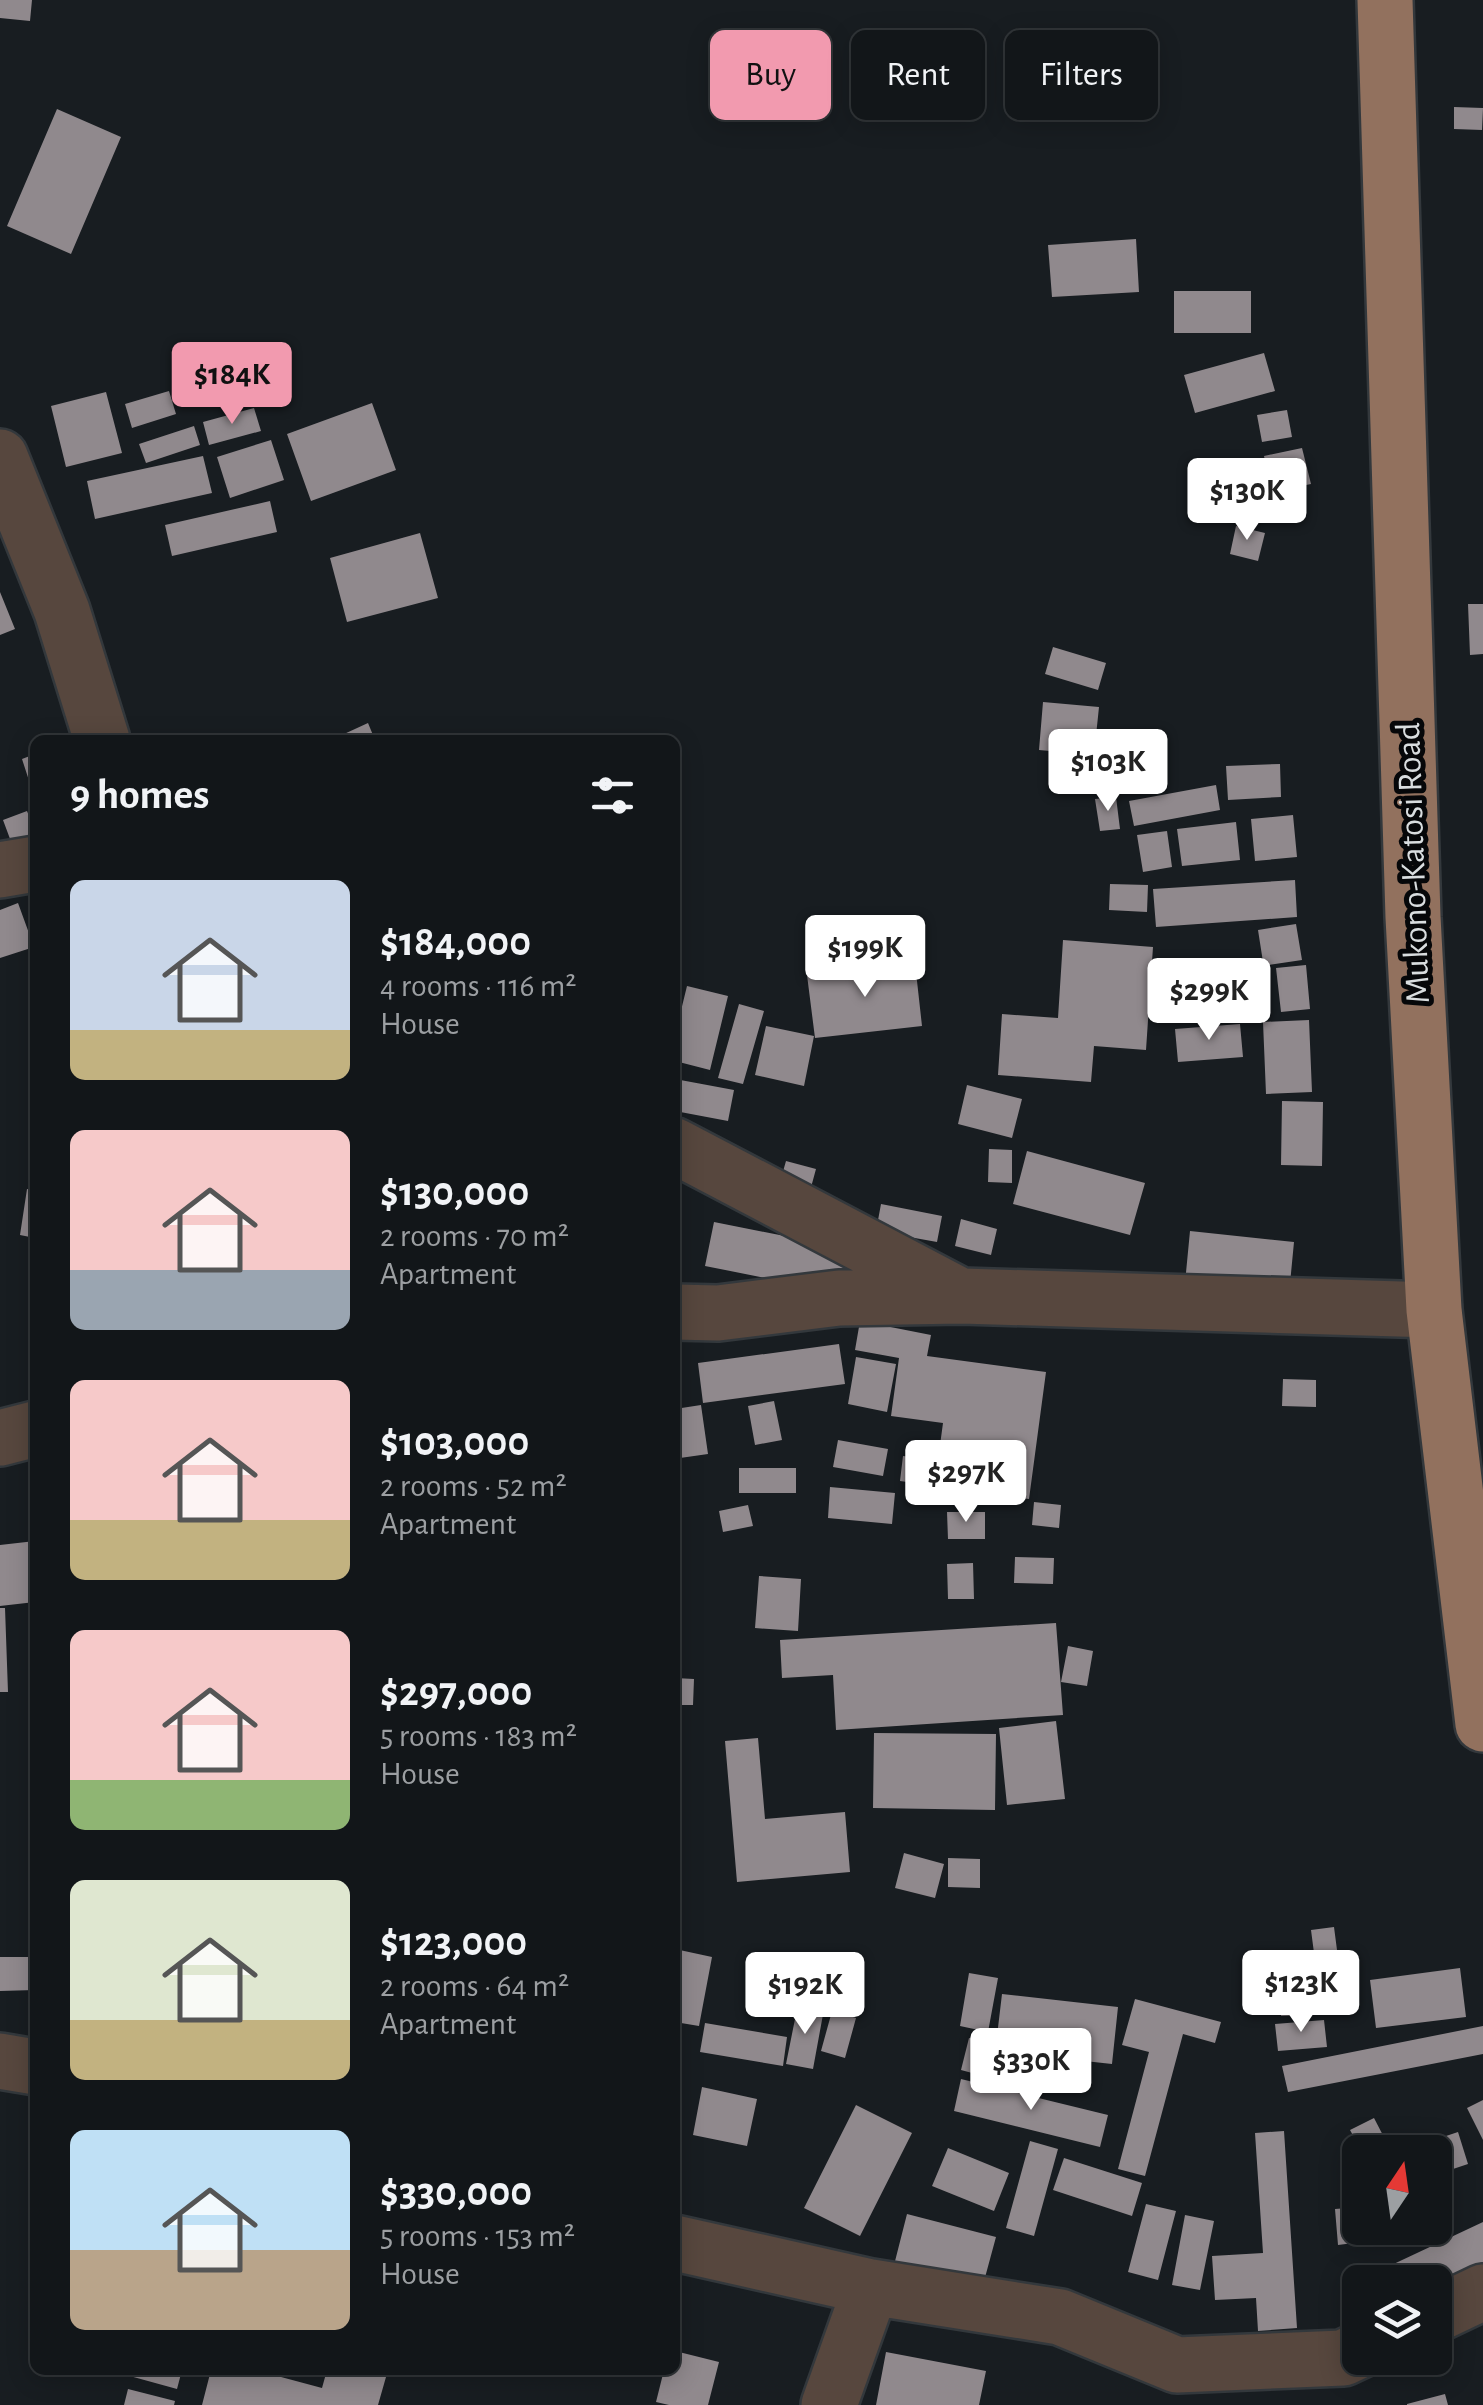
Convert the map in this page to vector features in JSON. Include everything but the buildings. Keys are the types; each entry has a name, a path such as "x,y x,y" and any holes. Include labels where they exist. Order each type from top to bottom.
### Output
{"main road":[{"name":"Mukono-Katosi Road","path":"1385,0 1413,917 1434,1310 1483,1724"}],"street":[{"path":"0,457 62,611 100,735"},
{"path":"0,870 30,865"},
{"path":"680,1149 962,1296"},
{"path":"680,1312 718,1314 839,1298 962,1296 1434,1310"},
{"path":"0,1438 30,1431"},
{"path":"0,2061 30,2066"},
{"path":"680,2244 871,2288 1060,2317 1177,2365 1342,2358"},
{"path":"829,2405 871,2288"},
{"path":"1452,2307 1483,2292"}]}
